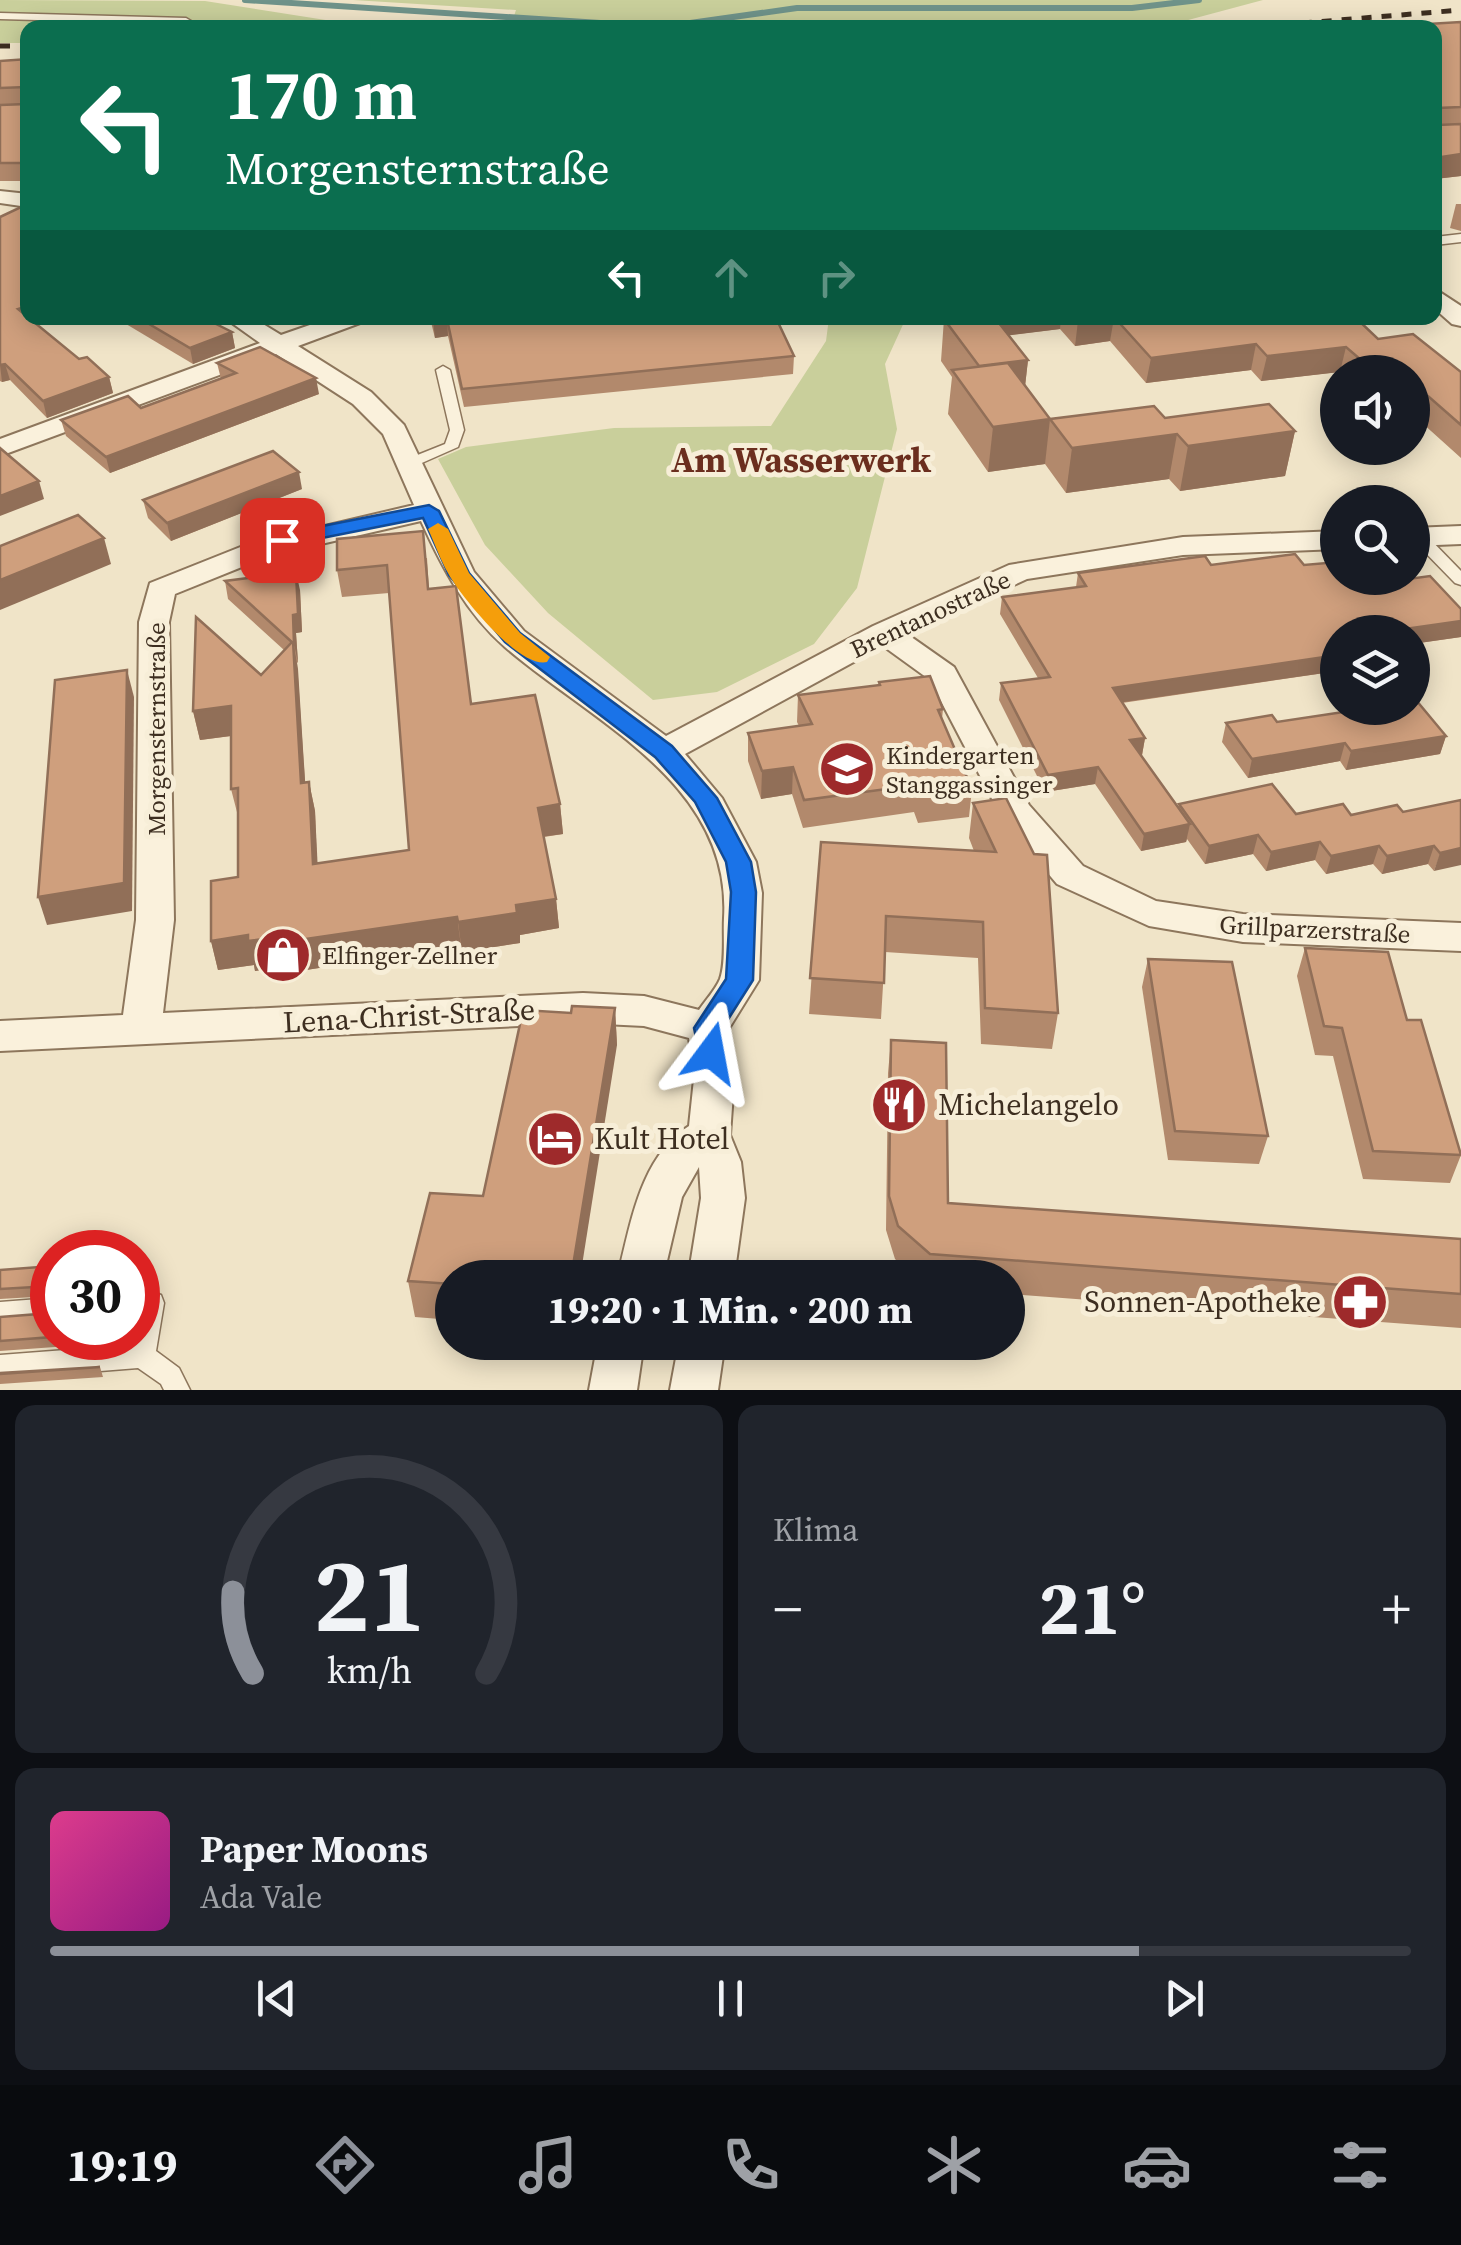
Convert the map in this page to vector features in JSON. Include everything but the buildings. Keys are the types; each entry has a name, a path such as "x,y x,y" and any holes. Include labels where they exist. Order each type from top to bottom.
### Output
{"street":[{"path":"1442,302 1461,320"},
{"path":"248,325 362,398 395,432 460,575 512,638 664,751 705,798 719,822 738,862 744,892 740,980 708,1028 714,1079 709,1135 723,1180 714,1260"},
{"path":"0,419 12,444 332,325"},
{"name":"Morgensternstraße","path":"141,1030 155,920 154,622 161,589 190,574 282,540 429,511"},
{"path":"1430,537 1461,536"},
{"name":"Brentanostraße","path":"664,751 884,633 1020,571 1182,546 1320,541"},
{"name":"Grillparzerstraße","path":"884,633 944,674 1015,812 1070,874 1148,912 1243,928 1461,936"},
{"name":"Lena-Christ-Straße","path":"0,1036 583,1008 644,1011 708,1028"},
{"path":"645,1260 670,1169 696,1141 709,1135"},
{"path":"613,1390 619,1360"},
{"path":"694,1390 699,1360"}],"lane":[{"path":"0,16 149,20"},
{"path":"410,464 451,447 456,430 443,370"},
{"path":"1430,550 1461,580"},
{"path":"0,1313 30,1311"},
{"path":"0,1367 90,1360"},
{"path":"148,1360 170,1376 177,1390"}],"green space":[{"path":"0,0 205,1 326,20 20,20 20,43 0,43"},
{"path":"353,0 1263,0 1188,20 513,20 516,10"},
{"path":"828,325 903,325 885,364 897,429 857,588 814,644 717,692 653,700 548,613 485,545 438,459 466,447 614,428 771,426 826,341"}],"waterway":[{"path":"245,0 554,20"},
{"path":"712,20 797,8 1132,8 1199,0"}],"railway":[{"path":"1339,20 1461,10"},
{"path":"0,46 20,46"}],"slow traffic":[{"path":"438,529 460,575 512,638 539,657"}],"place":[{"name":"Kindergarten Stanggassinger","path":"847,769"},
{"name":"Elfinger-Zellner","path":"283,955"},
{"name":"Michelangelo","path":"899,1105"},
{"name":"Kult Hotel","path":"555,1139"},
{"name":"Sonnen-Apotheke","path":"1360,1302"}],"district":[{"name":"Am Wasserwerk","path":"801,460"}],"route":[{"path":"282,540 429,511 460,575 512,638 664,751 705,798 738,862 744,892 740,980 708,1028 711,1053"}]}
